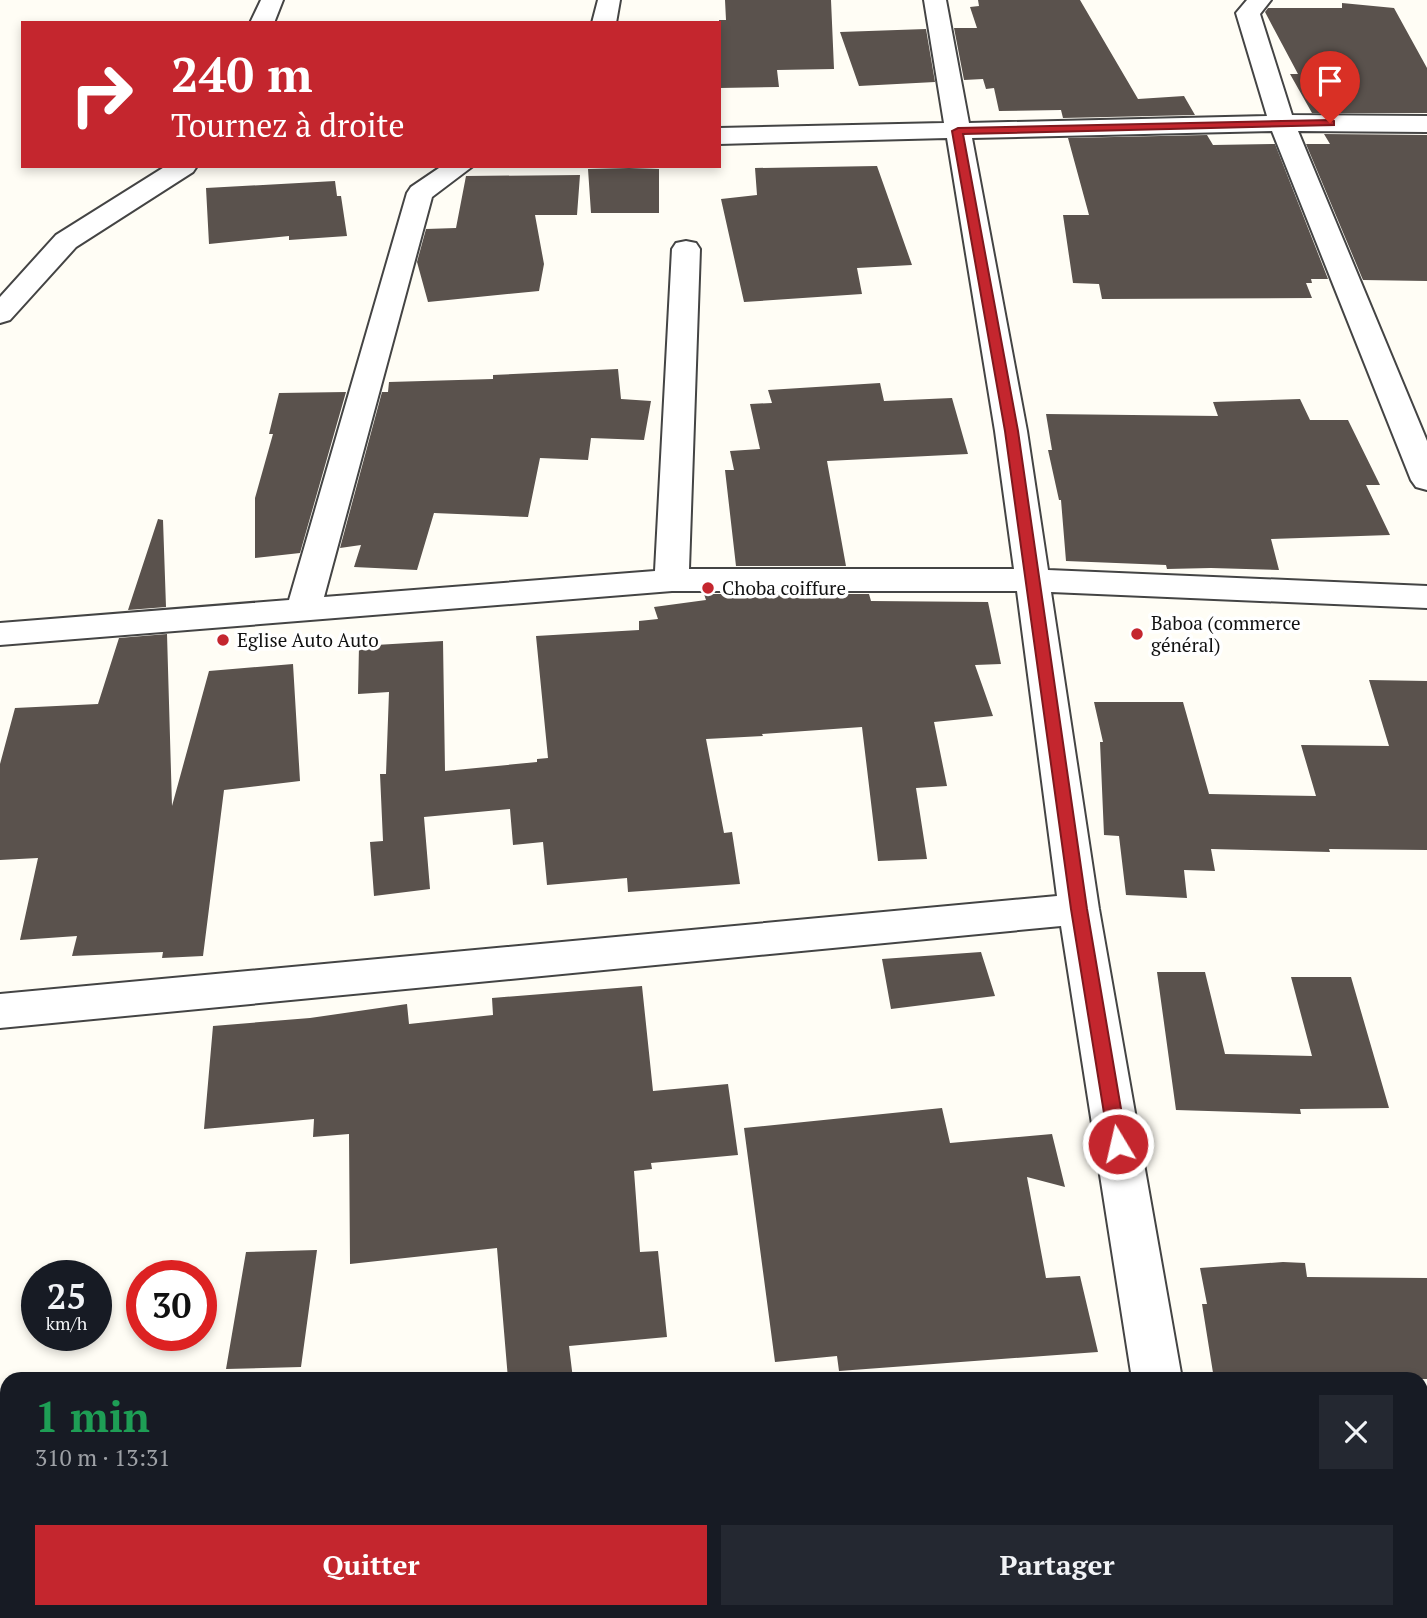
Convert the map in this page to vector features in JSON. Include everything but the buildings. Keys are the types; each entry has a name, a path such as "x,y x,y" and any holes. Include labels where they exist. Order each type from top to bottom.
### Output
{"street":[{"path":"263,21 272,0"},
{"path":"604,21 609,0"},
{"path":"935,0 1011,431 1079,909 1156,1372"},
{"path":"1260,0 1248,13 1282,123 1427,480"},
{"path":"721,136 1282,123 1427,124"},
{"path":"0,314 66,241 181,168"},
{"path":"304,608 420,194 457,168"},
{"path":"672,580 686,249"},
{"path":"0,634 672,580 1031,580 1427,597"},
{"path":"0,1011 1079,909"}],"place":[{"name":"Choba coiffure","path":"708,588"},
{"name":"Baboa (commerce général)","path":"1137,634"},
{"name":"Eglise Auto Auto","path":"223,640"}],"route":[{"path":"1118,1144 1079,909 1011,431 958,131 1330,123"}]}
